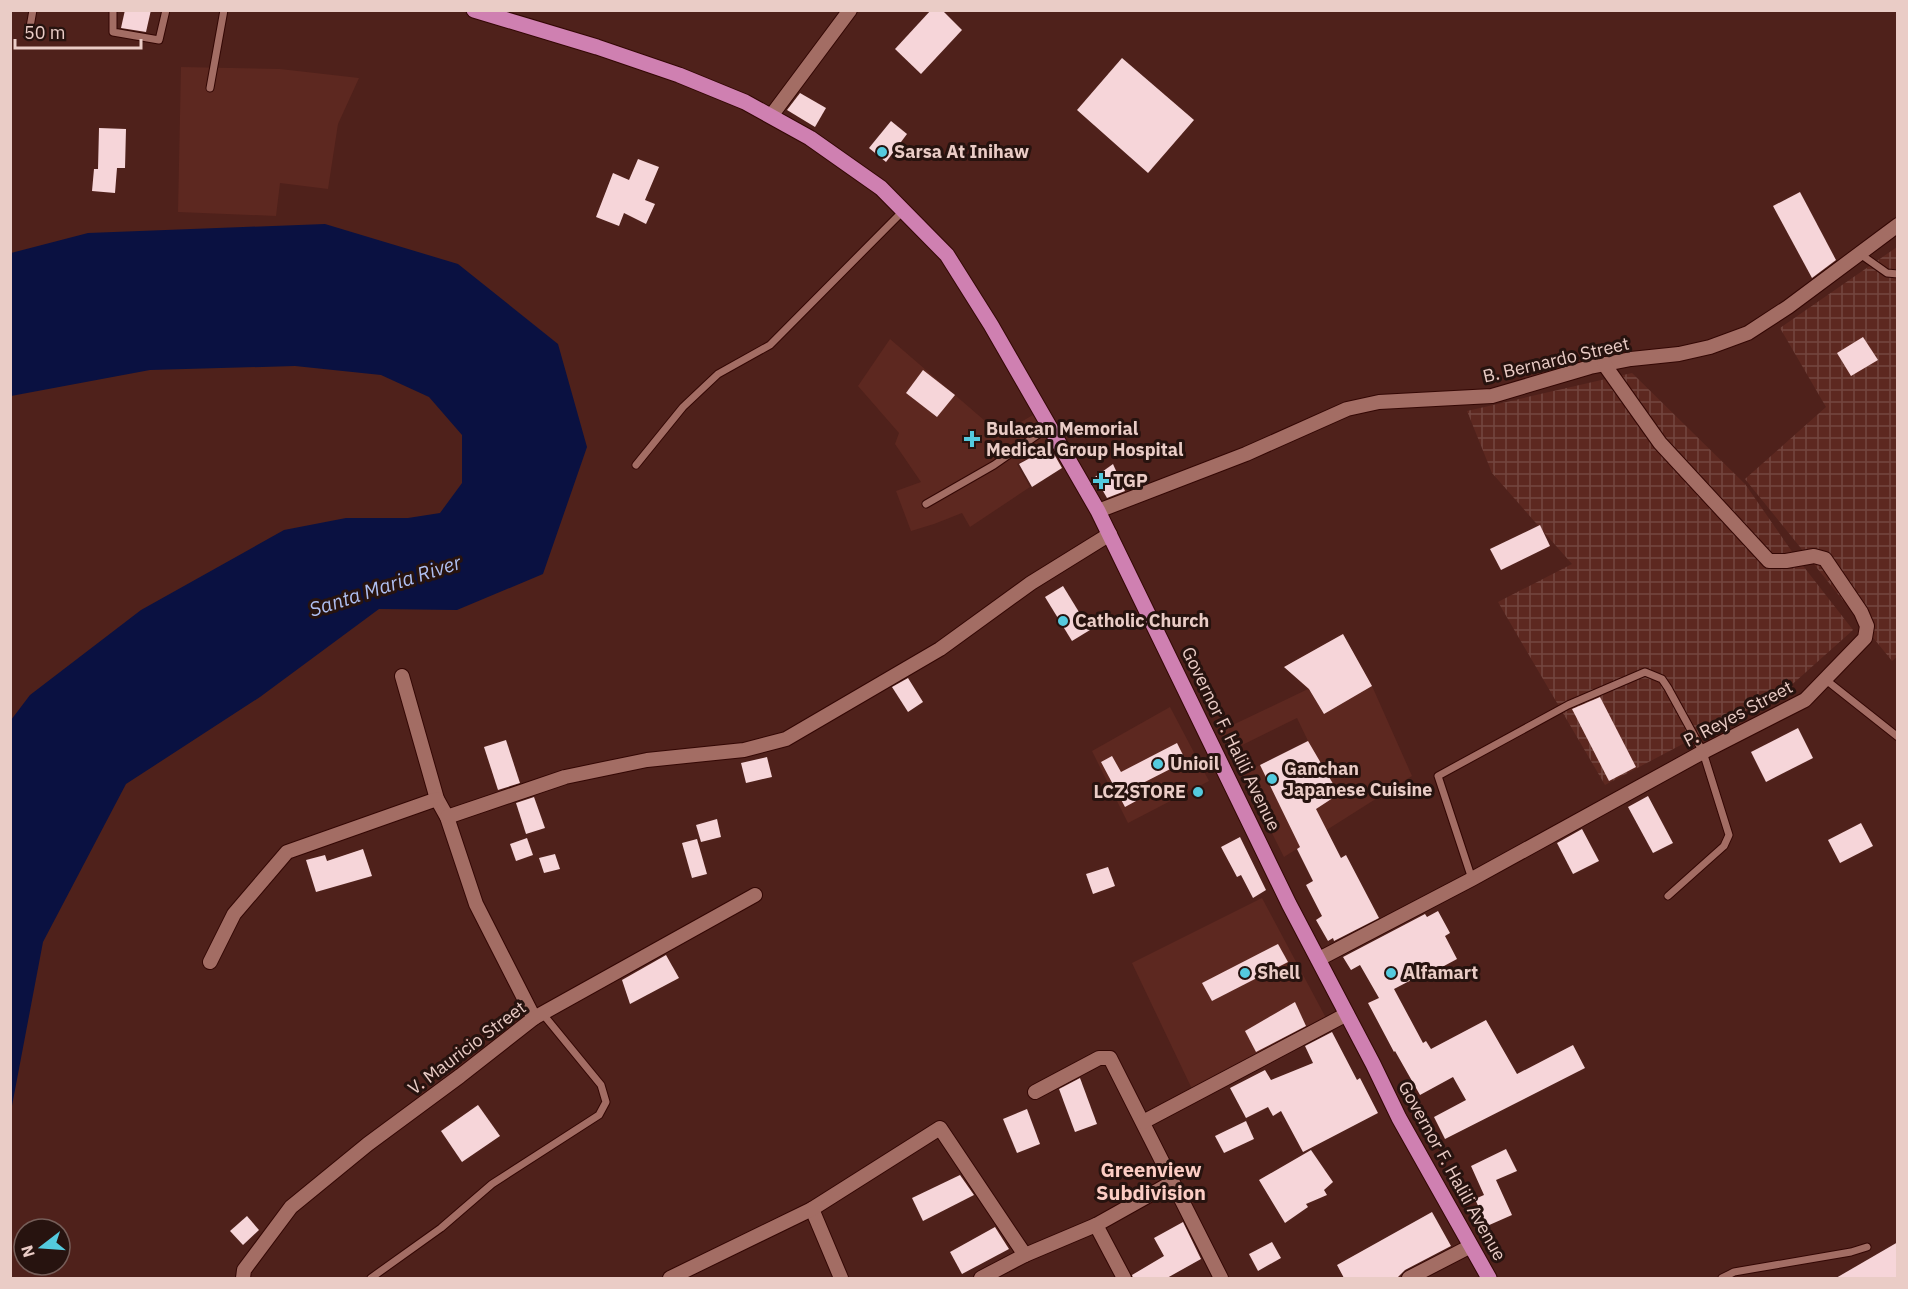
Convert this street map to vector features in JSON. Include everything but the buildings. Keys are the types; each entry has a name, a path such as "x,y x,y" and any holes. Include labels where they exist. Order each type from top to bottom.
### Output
{"main road":[{"name":"Governor F. Halili Avenue","path":"474,10 597,47 679,75 745,102 836,154 881,188 947,255 1098,510 1289,904 1399,1118 1489,1278"}],"street":[{"path":"771,116 850,10"},
{"name":"B. Bernardo Street","path":"1098,510 1246,454 1347,409 1379,402 1492,396 1604,364 1631,358 1679,354 1710,347 1748,333 1788,307 1898,225"},
{"name":"P. Reyes Street","path":"1319,959 1472,879 1703,752 1805,700 1865,638 1867,626 1862,612 1825,560 1814,556 1786,561 1769,561 1660,443 1604,364"},
{"path":"447,816 565,777 647,760 744,750 786,739 940,649 1031,583 1110,534"},
{"path":"402,676 437,799 447,816 476,904 538,1016"},
{"path":"210,962 234,914 287,852 437,799"},
{"name":"V. Mauricio Street","path":"243,1278 244,1270 291,1207 368,1144 538,1016 755,896"},
{"path":"1143,1122 1347,1014"},
{"path":"1035,1092 1100,1058 1110,1058 1171,1183 1221,1278"},
{"path":"670,1278 812,1209 940,1128 1025,1256"},
{"path":"981,1278 1096,1225 1171,1183"},
{"path":"812,1209 841,1278"},
{"path":"1096,1225 1124,1278"},
{"path":"1409,1278 1471,1246"}],"lane":[{"path":"30,27 33,10"},
{"path":"113,10 113,32 159,40 166,10"},
{"path":"210,88 224,10"},
{"path":"636,465 690,401 718,374 770,345 904,210"},
{"path":"1860,254 1887,273 1898,274"},
{"path":"926,504 994,465 1050,426"},
{"path":"1472,879 1438,776 1568,705 1646,672 1662,679 1703,752 1729,835 1725,846 1668,896"},
{"path":"1826,680 1898,737"},
{"path":"371,1278 441,1228 492,1184 599,1115 606,1102 602,1085 538,1016"},
{"path":"1722,1278 1734,1272 1851,1252 1867,1247"}],"shaded area":[{"path":"181,67 280,69 359,78 338,124 328,189 280,183 276,216 178,212"},
{"path":"1897,247 1898,656 1892,661 1745,479 1826,407 1780,328"},
{"name":"Bulacan Memorial Medical Group Hospital","path":"890,339 999,433 1033,415 1051,446 1017,464 1030,487 970,527 962,513 911,531 896,491 921,482 895,444 899,433 858,386"},
{"path":"1632,373 1745,484 1793,553 1853,630 1787,689 1605,785 1498,602 1572,564 1492,473 1467,411"},
{"path":"1343,634 1372,686 1412,776 1284,857 1242,774 1308,741 1297,718 1230,751 1220,731 1308,689 1284,667"},
{"path":"1170,707 1209,781 1128,823 1092,751"},
{"path":"1262,898 1326,1018 1193,1091 1132,963"}],"water":[{"name":"Santa Maria River","path":"325,224 458,264 558,344 587,447 543,574 457,610 379,609 260,697 126,784 43,942 11,1111 11,720 30,695 141,610 284,530 346,518 408,518 440,513 462,483 462,435 429,397 381,375 295,366 150,370 11,396 11,253 88,233"}],"place":[{"name":"Sarsa At Inihaw","path":"882,152"},
{"name":"Bulacan Memorial Medical Group Hospital","path":"972,439"},
{"name":"TGP","path":"1101,481"},
{"name":"Catholic Church","path":"1063,621"},
{"name":"Unioil","path":"1158,764"},
{"name":"Ganchan Japanese Cuisine","path":"1272,779"},
{"name":"LCZ STORE","path":"1198,792"},
{"name":"Shell","path":"1245,973"},
{"name":"Alfamart","path":"1391,973"}],"district":[{"name":"Greenview Subdivision","path":"1151,1182"}]}
